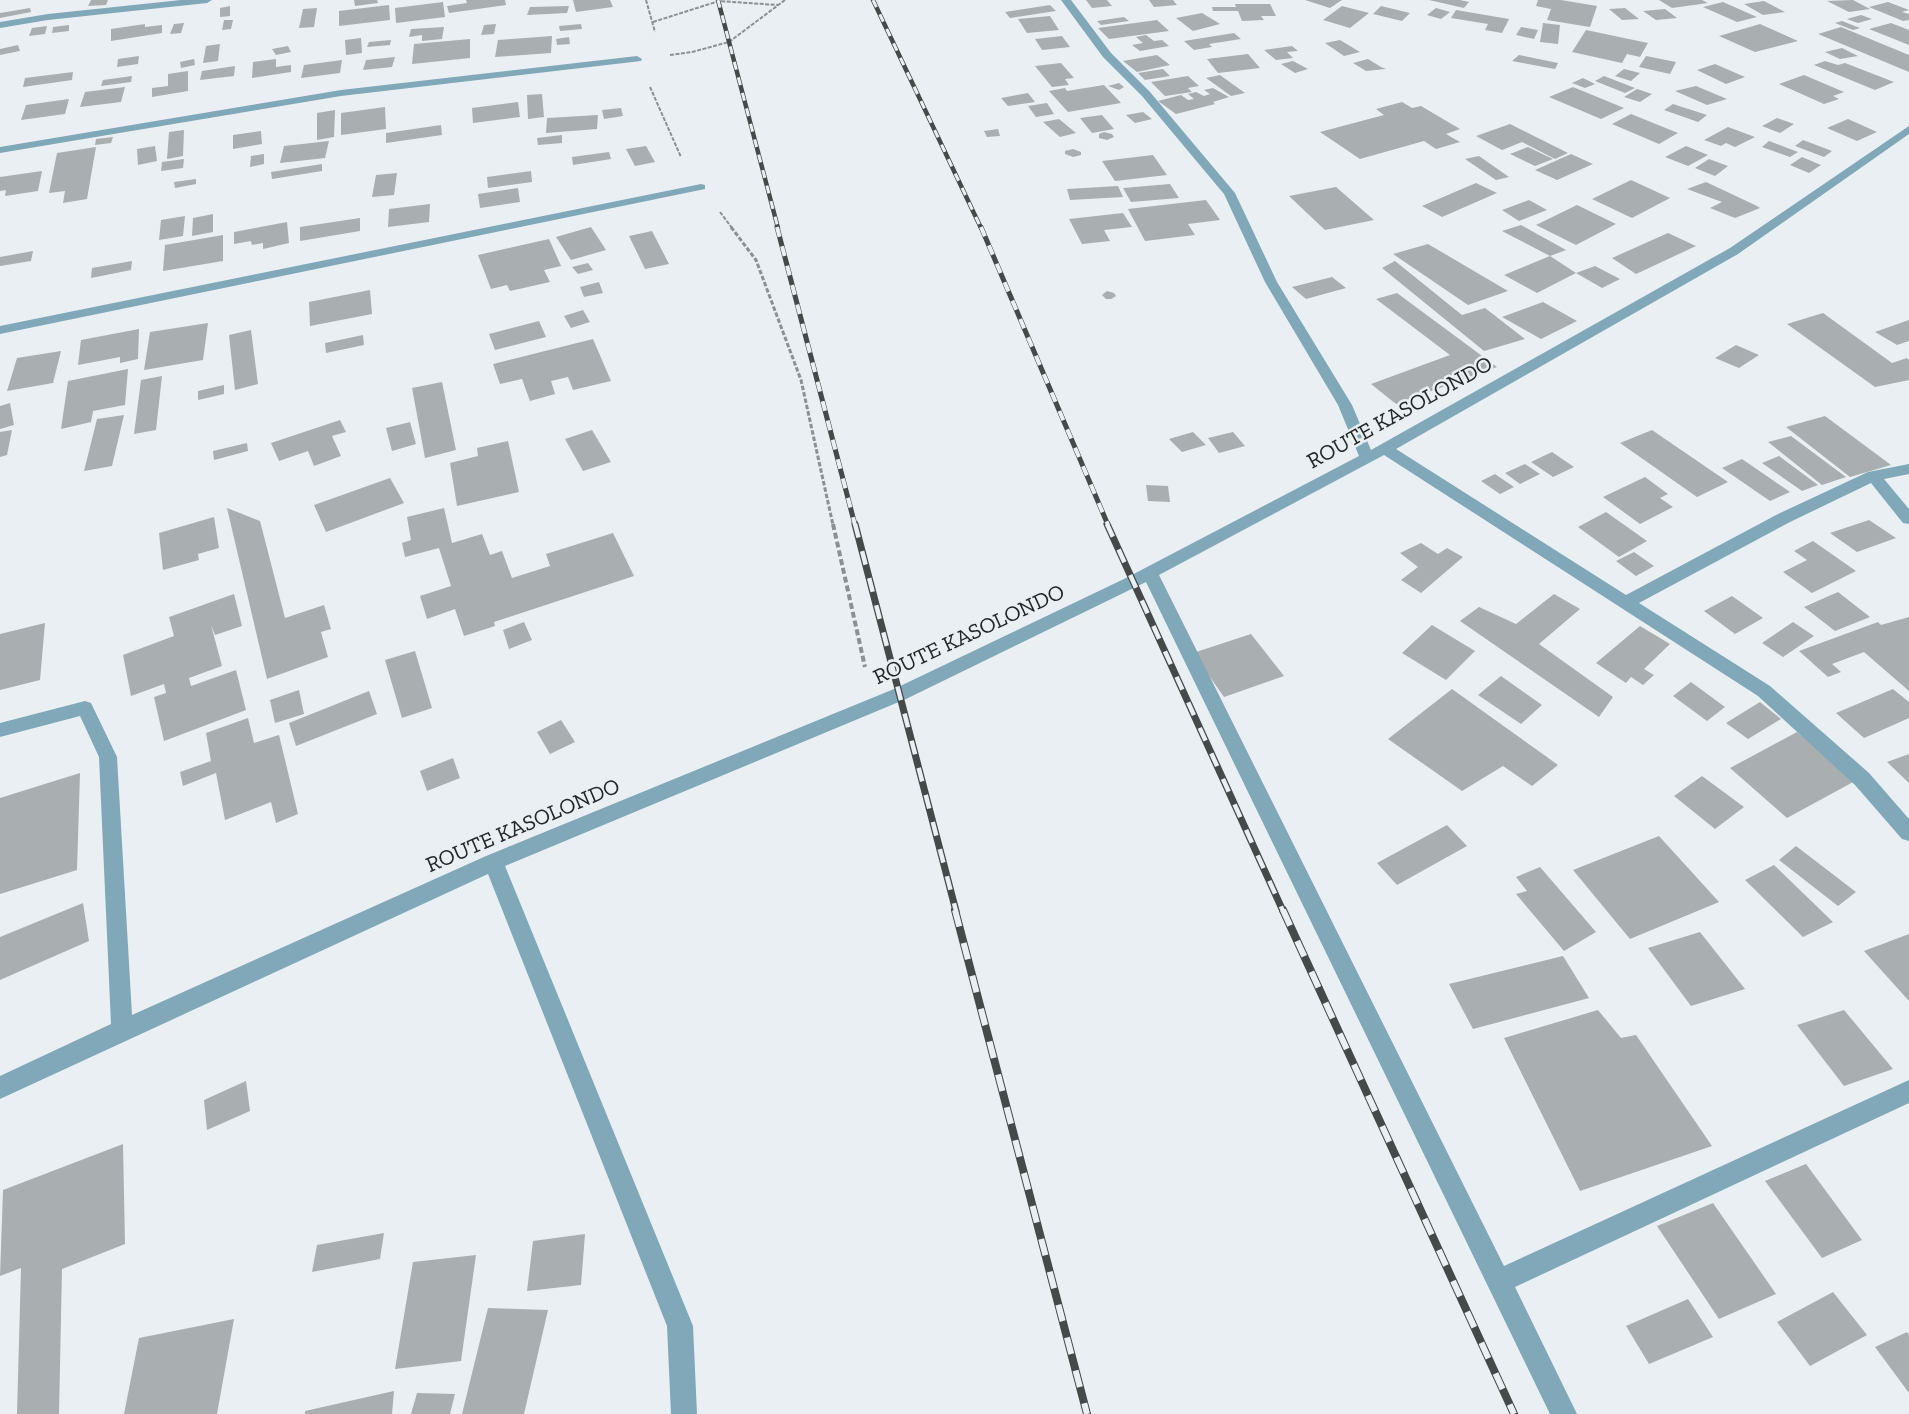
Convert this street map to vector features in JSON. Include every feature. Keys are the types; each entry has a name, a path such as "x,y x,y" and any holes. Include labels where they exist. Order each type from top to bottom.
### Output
{"street":[{"path":"0,25 48,17 207,0"},
{"path":"1066,0 1107,55 1146,94 1229,193 1271,282 1345,405 1367,458"},
{"path":"0,150 341,93 637,60"},
{"name":"ROUTE KASOLONDO","path":"0,1088 122,1030 493,862 874,705 1150,573 1385,449 1734,251 1909,129"},
{"path":"0,330 701,187"},
{"path":"1385,449 1764,692 1862,779 1909,833"},
{"path":"1626,602 1784,519 1873,476 1909,469"},
{"path":"1873,476 1909,519"},
{"path":"1150,573 1563,1414"},
{"path":"0,730 86,708 108,757 122,1030"},
{"path":"493,862 680,1326 684,1414"},
{"path":"1498,1282 1909,1091"}],"path":[{"path":"637,60 656,34 645,0"},
{"path":"637,60 692,52 729,42 785,0"},
{"path":"653,22 719,1 779,5"},
{"path":"637,60 682,159 756,260 801,380 874,705"}],"building":[{"path":"91,0 108,0 106,5 88,6"},
{"path":"354,0 377,0 378,3 355,6"},
{"path":"466,0 505,0 506,5 449,13 447,6 467,3"},
{"path":"573,0 610,0 613,7 576,12"},
{"path":"1086,0 1107,0 1112,6 1092,8"},
{"path":"1149,0 1173,0 1177,5 1154,7"},
{"path":"1305,0 1342,0 1330,8"},
{"path":"1429,0 1460,0 1469,2 1464,8"},
{"path":"1538,0 1561,0 1597,6 1590,27 1547,20 1551,9 1536,6"},
{"path":"1659,0 1702,0 1708,3 1672,8"},
{"path":"1853,0 1870,9 1849,12 1827,1"},
{"path":"1764,1 1785,12 1763,15 1744,4"},
{"path":"443,2 445,17 396,23 395,8"},
{"path":"1723,2 1757,17 1737,22 1703,7"},
{"path":"1888,2 1909,10 1902,12 1909,14 1909,20 1903,21 1869,7"},
{"path":"1235,4 1270,4 1276,16 1261,16 1264,20 1242,21 1238,11 1213,11 1212,7 1236,7"},
{"path":"389,5 390,20 339,26 339,11"},
{"path":"1050,5 1056,11 1010,18 1005,12"},
{"path":"230,6 230,16 220,17 220,8"},
{"path":"569,6 567,13 527,15 530,7"},
{"path":"1342,6 1369,13 1350,28 1323,20"},
{"path":"1381,6 1410,13 1402,21 1373,14"},
{"path":"30,8 31,12 0,18 0,13"},
{"path":"317,8 314,27 299,28 303,9"},
{"path":"1436,8 1450,12 1441,19 1427,15"},
{"path":"1625,8 1639,19 1622,20 1609,9"},
{"path":"1665,9 1677,18 1656,20 1643,11"},
{"path":"1456,10 1509,19 1502,33 1485,30 1488,24 1451,18"},
{"path":"1202,13 1220,24 1193,31 1176,18"},
{"path":"1861,15 1872,19 1858,23 1847,19"},
{"path":"1050,16 1059,30 1027,33 1018,19"},
{"path":"1124,17 1129,21 1101,25 1097,21"},
{"path":"224,20 233,20 231,29 222,30"},
{"path":"1157,20 1169,31 1109,39 1098,28"},
{"path":"1842,21 1860,28 1853,30 1835,23"},
{"path":"184,23 181,33 170,34 174,24"},
{"path":"1543,23 1560,25 1558,44 1540,42"},
{"path":"1891,23 1909,30 1909,45 1869,29"},
{"path":"145,24 145,27 162,25 162,33 111,41 111,29"},
{"path":"496,24 494,34 481,35 484,25"},
{"path":"581,24 582,29 560,31 559,26"},
{"path":"1760,24 1798,41 1755,52 1719,36"},
{"path":"69,25 69,31 52,33 53,27"},
{"path":"47,26 45,34 29,36 32,28"},
{"path":"444,27 442,39 422,41 422,35 409,37 411,29"},
{"path":"1521,27 1538,30 1534,39 1516,35"},
{"path":"1841,27 1909,55 1909,72 1818,34"},
{"path":"1586,30 1648,43 1640,57 1627,54 1622,63 1572,52"},
{"path":"1234,33 1241,39 1209,44 1212,47 1194,50 1184,41"},
{"path":"1146,35 1154,41 1162,40 1169,46 1140,51 1132,45 1143,43 1136,37"},
{"path":"552,36 551,53 495,57 498,40"},
{"path":"1062,36 1070,47 1042,50 1035,39"},
{"path":"569,37 570,44 557,45 556,39"},
{"path":"361,38 362,53 346,55 345,40"},
{"path":"470,39 470,58 412,64 414,44"},
{"path":"391,40 390,45 367,47 369,42"},
{"path":"1340,40 1360,52 1344,56 1325,43"},
{"path":"220,44 218,61 203,63 206,46"},
{"path":"18,45 20,51 0,55 0,49"},
{"path":"288,46 291,52 276,55 272,49"},
{"path":"1292,46 1298,51 1287,52 1293,58 1276,60 1264,50"},
{"path":"1842,48 1858,56 1840,59 1825,52"},
{"path":"1248,54 1260,68 1218,73 1207,59"},
{"path":"1157,55 1170,65 1137,72 1123,61"},
{"path":"1519,55 1558,63 1555,69 1512,61"},
{"path":"139,56 138,64 117,67 118,59"},
{"path":"1646,56 1676,62 1670,74 1639,67"},
{"path":"395,57 392,67 363,70 366,60"},
{"path":"194,59 195,65 181,68 180,62"},
{"path":"276,59 276,67 291,65 291,72 252,78 253,62"},
{"path":"1368,59 1386,69 1366,71 1353,63"},
{"path":"342,60 340,73 301,78 304,65"},
{"path":"1293,61 1308,69 1295,73 1281,64"},
{"path":"1825,61 1838,65 1845,63 1894,82 1875,90 1814,65"},
{"path":"1061,63 1074,78 1065,79 1069,85 1052,87 1035,66"},
{"path":"1715,64 1745,77 1726,84 1697,70"},
{"path":"235,66 234,76 200,80 202,71"},
{"path":"1163,69 1170,76 1145,80 1138,73"},
{"path":"1624,69 1640,73 1631,81 1615,76"},
{"path":"188,71 188,91 152,97 152,88 168,86 168,74"},
{"path":"73,72 72,80 23,87 25,78"},
{"path":"1220,75 1245,93 1231,96 1206,78"},
{"path":"1804,75 1844,92 1833,96 1839,99 1824,104 1779,84"},
{"path":"132,76 131,82 101,86 103,80"},
{"path":"1188,76 1199,86 1188,88 1192,92 1165,96 1151,82"},
{"path":"1604,76 1635,88 1625,93 1595,81"},
{"path":"1583,78 1595,84 1585,88 1572,83"},
{"path":"1119,83 1124,87 1119,90 1108,86"},
{"path":"1104,85 1121,103 1068,112 1049,91 1065,88 1067,91"},
{"path":"1696,86 1727,99 1707,105 1675,91"},
{"path":"125,87 121,102 80,107 85,92"},
{"path":"1573,87 1624,108 1601,119 1549,97"},
{"path":"1213,88 1229,97 1213,102 1215,104 1176,114 1158,101 1181,95 1188,100 1194,99 1188,94 1196,92 1204,96 1210,94 1204,90"},
{"path":"1637,89 1652,94 1640,102 1624,97"},
{"path":"1028,93 1035,102 1008,106 1001,98"},
{"path":"542,94 544,117 528,119 527,95"},
{"path":"69,99 65,114 21,120 26,105"},
{"path":"518,102 520,117 473,123 472,108"},
{"path":"1402,102 1412,108 1421,106 1460,129 1446,134 1460,142 1436,149 1424,141 1360,159 1320,132 1384,115 1376,109"},
{"path":"1047,103 1054,114 1036,117 1028,106"},
{"path":"1673,104 1707,115 1698,122 1664,110"},
{"path":"385,107 386,129 341,135 341,113"},
{"path":"621,108 623,116 604,119 602,110"},
{"path":"335,110 334,137 317,140 317,113"},
{"path":"1143,112 1152,119 1135,123 1126,115"},
{"path":"1631,114 1678,133 1659,144 1612,124"},
{"path":"598,115 597,129 546,133 547,118"},
{"path":"1102,115 1114,129 1092,133 1080,118"},
{"path":"1777,118 1794,124 1780,133 1762,126"},
{"path":"1059,119 1076,133 1060,137 1043,122"},
{"path":"1848,119 1877,132 1857,141 1827,128"},
{"path":"1510,124 1568,153 1555,159 1522,142 1502,150 1476,136"},
{"path":"441,125 442,135 386,143 386,133"},
{"path":"1728,127 1755,137 1735,147 1726,143 1721,146 1704,140"},
{"path":"998,129 1000,136 987,137 984,131"},
{"path":"184,130 183,156 167,159 169,132"},
{"path":"261,131 262,144 233,149 233,135"},
{"path":"1104,132 1114,137 1107,140 1099,138 1099,134"},
{"path":"562,135 562,143 538,145 537,138"},
{"path":"113,137 111,143 95,145 96,139"},
{"path":"1803,140 1832,151 1824,157 1795,146"},
{"path":"329,141 325,158 280,163 284,146"},
{"path":"1769,141 1798,152 1790,157 1762,147"},
{"path":"155,146 157,161 138,165 137,149"},
{"path":"646,146 655,162 635,166 626,149"},
{"path":"1686,146 1708,155 1688,166 1665,157"},
{"path":"96,147 87,199 63,203 65,191 49,193 57,153"},
{"path":"1528,147 1553,159 1535,166 1510,154"},
{"path":"1073,149 1081,152 1081,155 1073,157 1065,154 1065,151"},
{"path":"609,152 611,159 573,165 572,157"},
{"path":"264,154 264,164 250,167 251,156"},
{"path":"1571,154 1593,164 1557,180 1535,170"},
{"path":"1153,155 1167,175 1115,181 1102,161"},
{"path":"1479,156 1509,177 1496,180 1465,159"},
{"path":"1802,157 1821,165 1809,173 1790,165"},
{"path":"184,159 183,168 161,171 162,162"},
{"path":"1709,159 1728,166 1715,176 1695,168"},
{"path":"322,164 322,171 272,179 271,172"},
{"path":"42,171 38,191 5,196 6,190 0,191 0,177"},
{"path":"531,171 532,182 488,188 487,177"},
{"path":"397,173 394,195 372,197 376,175"},
{"path":"196,179 196,184 175,188 174,182"},
{"path":"1631,180 1670,198 1632,218 1592,199"},
{"path":"1706,182 1760,208 1735,218 1710,208 1722,202 1687,189"},
{"path":"1476,183 1497,193 1442,217 1422,206"},
{"path":"1170,184 1179,198 1131,202 1123,188"},
{"path":"1118,186 1123,197 1070,200 1067,189"},
{"path":"1336,187 1374,220 1325,230 1289,196"},
{"path":"518,188 520,202 480,208 478,194"},
{"path":"1206,200 1220,220 1188,224 1195,235 1145,241 1128,209"},
{"path":"1529,200 1547,210 1519,221 1502,210"},
{"path":"430,204 429,222 388,227 389,209"},
{"path":"1577,205 1616,224 1576,245 1536,225"},
{"path":"1123,213 1132,227 1104,230 1110,241 1082,244 1069,219"},
{"path":"213,214 213,232 192,236 193,218"},
{"path":"185,216 183,236 159,240 161,220"},
{"path":"360,218 360,231 300,241 300,227"},
{"path":"287,222 289,243 263,249 263,243 252,245 251,241 234,244 234,232"},
{"path":"1521,225 1566,250 1550,256 1502,231"},
{"path":"591,227 606,250 571,260 556,237"},
{"path":"652,231 669,264 645,269 629,236"},
{"path":"1668,233 1696,246 1636,274 1612,258"},
{"path":"223,235 223,261 163,271 165,245"},
{"path":"549,239 561,266 544,270 550,282 510,291 507,285 491,289 478,255"},
{"path":"1428,244 1508,291 1468,305 1393,254"},
{"path":"33,251 31,261 0,266 0,257"},
{"path":"1550,256 1576,273 1537,293 1504,275"},
{"path":"132,261 131,270 91,278 92,268"},
{"path":"1395,261 1462,315 1485,308 1525,339 1484,351 1382,268"},
{"path":"588,263 593,270 578,274 572,267"},
{"path":"1595,266 1620,279 1602,288 1576,273"},
{"path":"1332,277 1346,288 1306,299 1292,287"},
{"path":"599,282 603,293 584,297 580,287"},
{"path":"370,290 372,314 310,326 309,302"},
{"path":"1107,291 1116,296 1106,299 1102,295"},
{"path":"1397,293 1497,367 1396,404 1371,384 1450,355 1376,299"},
{"path":"1543,302 1577,321 1541,339 1502,317"},
{"path":"583,310 590,322 571,328 564,316"},
{"path":"1823,313 1892,363 1907,358 1909,360 1909,380 1875,387 1787,324"},
{"path":"1909,320 1909,341 1897,345 1875,332"},
{"path":"539,321 546,337 495,350 489,334"},
{"path":"208,323 203,360 144,370 150,332"},
{"path":"139,329 138,359 120,363 120,357 78,365 81,340"},
{"path":"251,330 258,384 235,390 229,335"},
{"path":"363,335 364,345 326,353 325,343"},
{"path":"593,339 611,381 573,390 568,377 551,381 555,394 530,401 522,379 500,384 493,364"},
{"path":"1736,345 1759,355 1739,368 1715,358"},
{"path":"61,351 53,383 7,391 17,358"},
{"path":"128,369 125,405 93,411 91,422 61,429 68,381"},
{"path":"162,376 156,430 134,434 141,380"},
{"path":"442,382 456,450 425,458 412,388"},
{"path":"224,385 224,394 198,400 198,391"},
{"path":"10,403 14,425 0,429 0,406"},
{"path":"124,415 112,466 84,471 97,419"},
{"path":"1825,416 1891,465 1850,477 1786,427"},
{"path":"340,420 346,432 332,436 341,456 314,466 308,451 279,461 271,443"},
{"path":"410,422 416,444 392,451 386,428"},
{"path":"12,430 7,455 0,457 0,432"},
{"path":"592,430 611,462 583,471 565,439"},
{"path":"1652,430 1728,482 1697,497 1620,443"},
{"path":"1193,432 1206,445 1182,452 1169,439"},
{"path":"1233,432 1245,446 1219,453 1208,438"},
{"path":"1791,436 1846,477 1822,485 1768,442"},
{"path":"508,441 519,492 457,506 450,463 478,456 477,448"},
{"path":"247,443 248,451 214,460 213,451"},
{"path":"1552,452 1574,467 1553,477 1531,462"},
{"path":"1779,456 1818,485 1802,491 1762,463"},
{"path":"1742,459 1790,492 1770,501 1722,468"},
{"path":"1525,464 1540,474 1520,484 1505,473"},
{"path":"1495,474 1514,487 1500,494 1481,481"},
{"path":"1645,477 1668,494 1660,498 1673,507 1640,524 1603,497"},
{"path":"390,478 404,503 326,532 314,505"},
{"path":"1146,485 1168,486 1170,502 1148,501"},
{"path":"227,508 260,521 285,618 324,605 331,629 321,632 328,657 267,679"},
{"path":"444,508 452,543 482,534 490,555 502,551 512,578 550,566 546,554 613,533 634,576 494,622 495,626 464,636 455,609 427,619 420,596 451,586 439,548 405,557 402,543 411,540 407,517"},
{"path":"1606,512 1647,541 1619,557 1578,527"},
{"path":"214,517 219,548 198,554 199,560 163,570 159,533"},
{"path":"1869,520 1896,538 1857,552 1830,533"},
{"path":"1813,541 1856,571 1812,593 1783,572 1807,560 1794,551"},
{"path":"1421,543 1438,554 1447,548 1463,557 1421,593 1401,580 1418,567 1400,553"},
{"path":"1634,552 1654,566 1636,576 1616,561"},
{"path":"1838,592 1870,617 1835,631 1804,607"},
{"path":"234,594 242,626 215,635 211,625 222,666 189,678 191,686 236,670 246,710 164,741 154,697 166,693 164,684 131,696 123,655 174,636 169,617"},
{"path":"1554,594 1580,609 1539,644 1613,697 1599,717 1460,621 1479,607 1516,624"},
{"path":"1732,596 1763,618 1735,634 1704,611"},
{"path":"1909,617 1909,691 1864,652 1832,664 1841,672 1828,677 1799,651 1878,622 1881,625"},
{"path":"524,622 532,640 509,649 503,630"},
{"path":"1793,622 1814,636 1783,657 1762,643"},
{"path":"45,623 40,680 0,690 0,634"},
{"path":"1432,625 1475,651 1446,680 1402,653"},
{"path":"1640,626 1670,644 1644,669 1654,675 1643,685 1631,677 1626,683 1596,663"},
{"path":"1251,634 1284,676 1224,697 1193,653"},
{"path":"415,651 432,708 402,718 385,660"},
{"path":"1501,676 1542,705 1521,724 1478,695"},
{"path":"1691,682 1725,707 1707,721 1673,696"},
{"path":"1452,689 1558,765 1532,786 1503,766 1462,791 1388,739"},
{"path":"1893,689 1909,702 1909,718 1864,738 1836,713"},
{"path":"299,690 304,714 275,723 270,700"},
{"path":"369,691 377,714 296,746 289,723"},
{"path":"1760,702 1781,719 1748,739 1726,723"},
{"path":"248,718 254,743 279,735 298,814 276,823 271,802 225,820 216,773 183,786 180,772 211,761 206,733"},
{"path":"561,720 575,742 550,754 537,732"},
{"path":"1797,732 1855,781 1787,818 1730,768"},
{"path":"1909,754 1909,783 1887,762"},
{"path":"453,758 460,778 427,791 420,771"},
{"path":"80,773 77,870 0,894 0,798"},
{"path":"1702,776 1744,807 1715,829 1674,796"},
{"path":"1447,825 1467,846 1397,885 1377,863"},
{"path":"1659,836 1719,902 1630,939 1573,870"},
{"path":"1796,846 1856,892 1838,906 1779,860"},
{"path":"1774,865 1833,922 1803,937 1745,880"},
{"path":"1540,867 1596,932 1564,951 1516,894 1527,891 1516,877"},
{"path":"83,903 89,941 0,980 0,937"},
{"path":"1700,932 1745,989 1691,1006 1648,948"},
{"path":"1909,934 1909,1001 1864,951"},
{"path":"1563,956 1589,998 1473,1029 1449,984"},
{"path":"1598,1010 1621,1038 1636,1035 1712,1146 1580,1191 1504,1038"},
{"path":"1844,1010 1893,1069 1844,1086 1797,1025"},
{"path":"246,1081 250,1111 207,1130 204,1100"},
{"path":"123,1144 125,1244 62,1269 59,1414 17,1414 21,1268 0,1276 3,1190"},
{"path":"1806,1164 1862,1240 1822,1258 1765,1181"},
{"path":"1713,1203 1776,1294 1719,1319 1657,1226"},
{"path":"384,1233 380,1259 312,1272 317,1245"},
{"path":"585,1234 581,1285 527,1291 533,1241"},
{"path":"476,1255 461,1361 395,1369 413,1262"},
{"path":"1833,1292 1867,1335 1810,1366 1777,1322"},
{"path":"1688,1299 1713,1337 1649,1364 1626,1326"},
{"path":"488,1308 548,1310 524,1414 462,1414"},
{"path":"234,1319 217,1414 124,1414 139,1338"},
{"path":"1907,1332 1909,1335 1909,1393 1875,1347"},
{"path":"394,1391 392,1414 305,1414 305,1411"},
{"path":"417,1393 455,1394 450,1414 411,1414"}],"railway":[{"path":"718,0 778,228"},
{"path":"873,0 981,228"},
{"path":"777,227 855,525"},
{"path":"981,227 1108,525"},
{"path":"855,524 956,911"},
{"path":"1107,524 1283,911"},
{"path":"955,910 1087,1414"},
{"path":"1283,910 1514,1414"}]}
